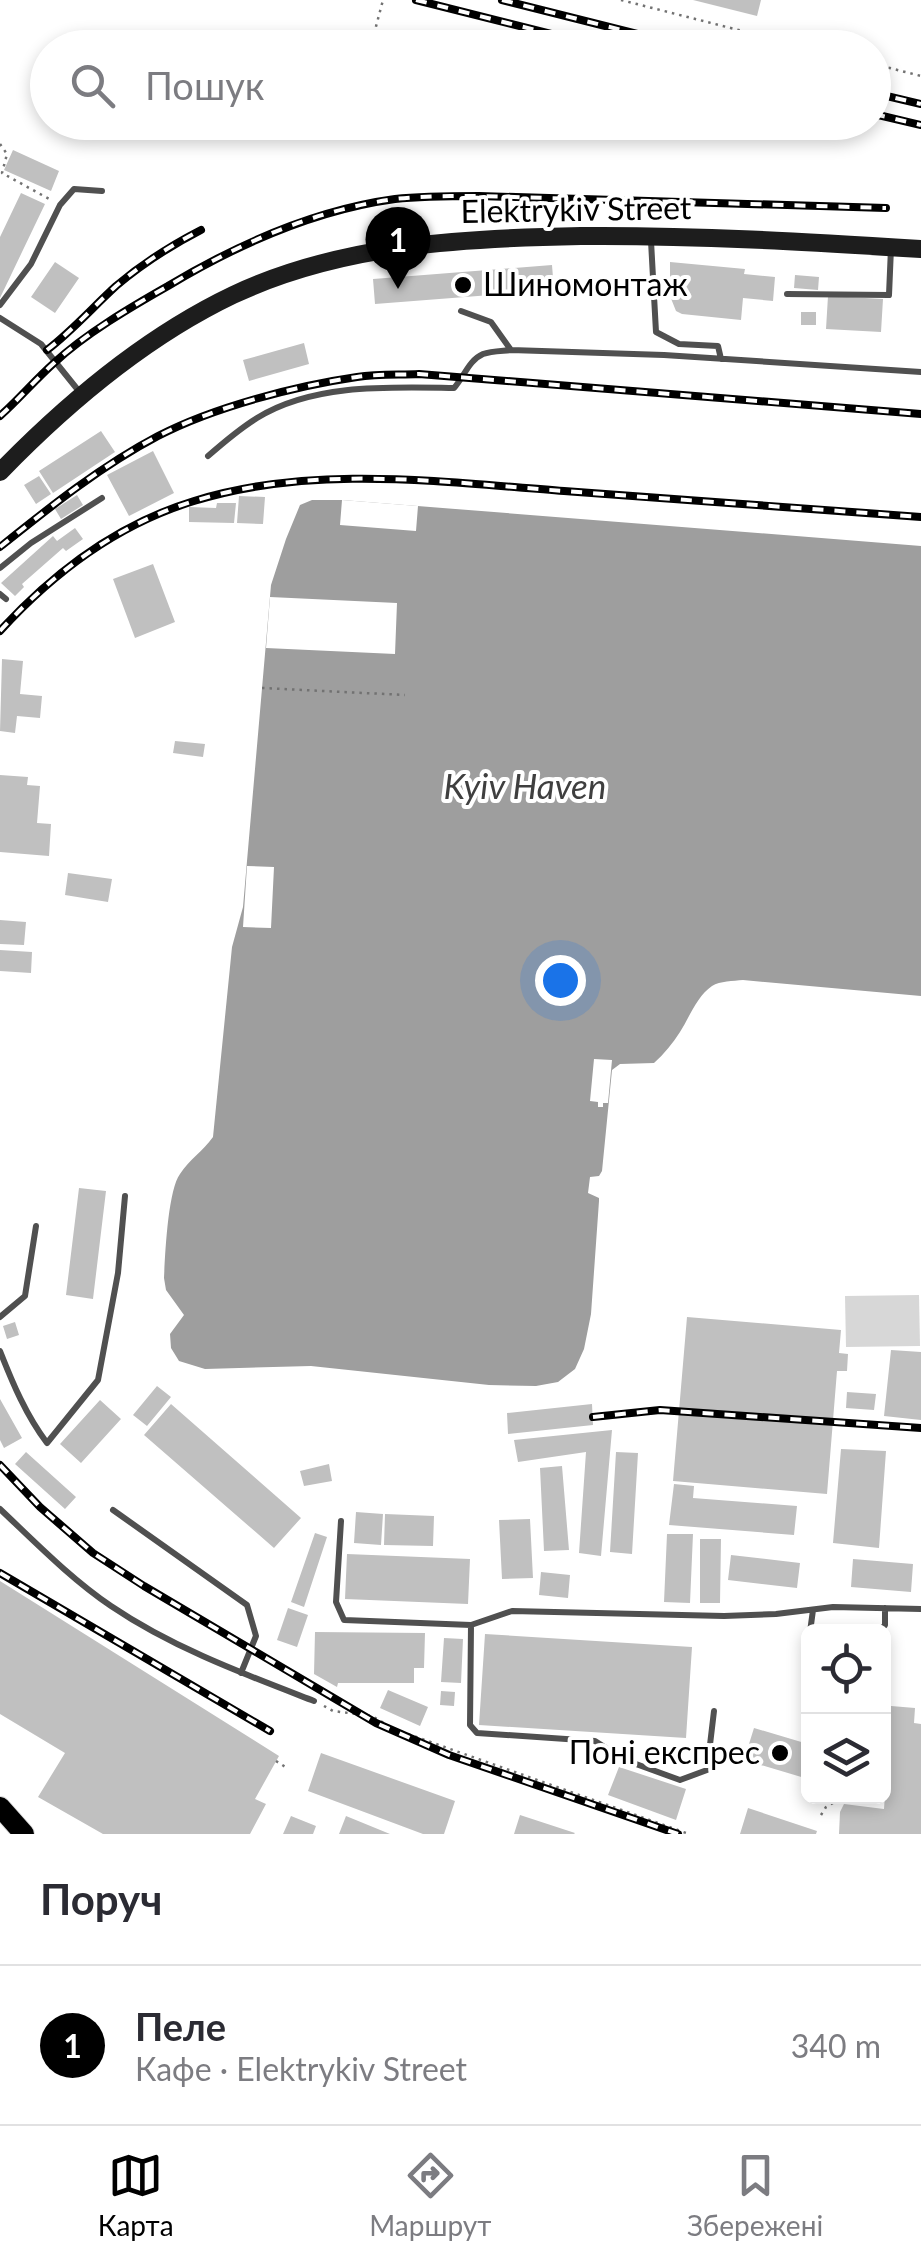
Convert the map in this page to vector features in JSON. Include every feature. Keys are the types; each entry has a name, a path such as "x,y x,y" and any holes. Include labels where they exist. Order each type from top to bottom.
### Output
{"main road":[{"path":"0,1807 24,1834"}],"street":[{"name":"Elektrykiv Street","path":"0,472 82,396 140,349 186,319 236,293 356,256 416,245 494,238 651,236 921,249"}],"lane":[{"path":"0,304 30,264 60,205 74,189 102,192"},
{"path":"651,236 656,332 679,344 718,346 721,359"},
{"path":"787,294 889,294 892,247"},
{"path":"461,311 491,322 511,350"},
{"path":"0,318 42,344 82,396"},
{"path":"208,456 260,416 296,400 362,388 454,388 464,378 468,366 482,354 511,350 921,372"},
{"path":"0,568 102,498"},
{"path":"0,1352 16,1392 47,1443 98,1380 118,1273 125,1196"},
{"path":"0,1318 26,1296 36,1226"},
{"path":"0,1509 107,1604 147,1629 241,1673 314,1701"},
{"path":"113,1510 247,1605 256,1636 241,1673"},
{"path":"341,1521 336,1602 344,1620 471,1625 512,1611 724,1616 833,1607 921,1609"},
{"path":"885,1608 885,1624"},
{"path":"811,1624 813,1610"},
{"path":"471,1625 470,1725 477,1733 595,1741 625,1760 680,1780 707,1770 714,1710"}],"path":[{"path":"375,30 383,0"},
{"path":"620,0 738,30"},
{"path":"891,68 921,76"},
{"path":"0,144 7,154 2,172 60,205"},
{"path":"262,688 405,695"},
{"path":"314,1701 333,1711 372,1716 413,1736 689,1834"},
{"path":"276,1762 287,1768"},
{"path":"821,1816 832,1804"}],"shaded area":[{"path":"919,1295 920,1346 846,1347 845,1296"}],"water":[{"name":"Kyiv Haven","path":"312,500 921,546 921,996 743,980 719,983 702,995 674,1040 654,1063 620,1064 612,1070 602,1171 599,1176 590,1177 588,1193 599,1198 591,1314 584,1349 575,1369 558,1382 536,1386 489,1385 311,1366 205,1369 179,1361 171,1348 170,1334 184,1315 166,1290 168,1223 180,1174 213,1137 232,947 243,907 271,585 300,505"}],"pier":[{"path":"342,500 418,506 416,531 340,525"},
{"path":"270,597 397,603 395,654 266,648"},
{"path":"247,866 274,867 271,928 243,927"},
{"path":"594,1059 612,1060 608,1103 603,1103 603,1107 590,1101"}],"building":[{"path":"693,0 761,0 757,16"},
{"path":"13,150 59,171 51,191 4,170"},
{"path":"21,193 45,204 0,298 0,237"},
{"path":"55,262 79,278 55,313 31,297"},
{"path":"670,262 745,269 744,274 775,277 773,301 743,298 741,320 682,314 676,311 670,296"},
{"name":"Шиномонтаж","path":"552,265 554,290 375,304 373,279"},
{"path":"795,275 819,277 818,290 794,288"},
{"path":"828,296 883,299 881,332 826,329"},
{"path":"801,312 816,312 816,325 801,325"},
{"path":"304,343 309,364 249,381 243,360"},
{"path":"101,431 115,452 53,493 39,471"},
{"path":"153,451 174,493 129,516 107,475"},
{"path":"39,476 51,494 36,504 24,485"},
{"path":"77,495 83,505 61,519 55,509"},
{"path":"239,496 265,497 263,524 237,523"},
{"path":"217,503 236,503 234,523 189,522 189,507 216,508"},
{"path":"75,528 83,539 66,551 63,548 22,584 24,587 15,596 1,583 53,536 57,541"},
{"path":"153,564 175,622 135,638 113,579"},
{"path":"2,659 23,661 20,694 42,696 40,718 17,716 15,733 0,731"},
{"path":"175,741 205,744 203,757 173,753"},
{"path":"0,775 28,777 27,785 40,786 37,823 51,824 49,856 0,852"},
{"path":"68,873 112,879 108,902 65,895"},
{"path":"0,920 26,922 24,945 0,944"},
{"path":"0,950 32,952 31,973 0,971"},
{"path":"79,1188 106,1191 93,1299 66,1295"},
{"path":"687,1317 841,1330 839,1353 848,1354 847,1371 837,1371 827,1494 673,1481"},
{"path":"15,1322 19,1335 7,1339 3,1326"},
{"path":"891,1350 921,1352 921,1420 884,1416"},
{"path":"157,1386 171,1397 147,1426 133,1415"},
{"path":"847,1392 876,1394 874,1410 846,1408"},
{"path":"0,1399 22,1438 4,1448 0,1440"},
{"path":"100,1400 121,1419 81,1463 60,1444"},
{"path":"171,1404 301,1518 274,1548 144,1435"},
{"path":"592,1404 593,1425 508,1434 507,1413"},
{"path":"612,1430 601,1556 579,1553 586,1452 518,1462 514,1440"},
{"path":"841,1449 886,1451 879,1548 833,1543"},
{"path":"26,1452 76,1497 65,1509 15,1464"},
{"path":"616,1452 638,1453 632,1554 610,1552"},
{"path":"329,1464 332,1481 304,1486 300,1471"},
{"path":"562,1466 569,1550 544,1551 540,1468"},
{"path":"674,1484 694,1486 693,1498 797,1506 794,1535 669,1525"},
{"path":"356,1512 383,1514 381,1545 354,1543"},
{"path":"385,1514 434,1516 433,1546 384,1545"},
{"path":"530,1519 533,1578 502,1579 499,1520"},
{"path":"315,1533 327,1537 304,1607 291,1602"},
{"path":"667,1534 693,1534 690,1603 664,1602"},
{"path":"700,1539 721,1539 720,1603 700,1603"},
{"path":"347,1554 470,1559 468,1604 345,1599"},
{"path":"731,1555 800,1563 797,1588 728,1580"},
{"path":"853,1559 913,1564 911,1592 851,1587"},
{"path":"541,1572 570,1575 568,1598 539,1595"},
{"path":"0,1581 279,1756 255,1799 266,1804 250,1834 103,1834 38,1797 65,1753 0,1714"},
{"path":"288,1608 308,1615 297,1647 277,1640"},
{"path":"315,1632 425,1633 424,1668 414,1668 414,1683 338,1683 337,1687 314,1674"},
{"path":"485,1634 692,1647 686,1738 479,1725"},
{"path":"444,1638 463,1639 461,1683 441,1682"},
{"path":"388,1690 428,1707 420,1726 380,1708"},
{"path":"441,1691 455,1692 454,1706 440,1705"},
{"path":"891,1706 915,1708 914,1723 921,1724 921,1834 839,1834 844,1804 884,1809 884,1804 891,1804"},
{"path":"754,1728 801,1742 801,1777 744,1760"},
{"path":"321,1753 455,1801 444,1834 423,1834 308,1791"},
{"path":"619,1767 686,1789 676,1820 608,1795"},
{"path":"748,1808 817,1831 816,1834 740,1834"},
{"path":"520,1815 575,1833 514,1834"},
{"path":"291,1816 316,1826 313,1834 283,1834"},
{"path":"346,1816 390,1834 339,1834"}],"railway":[{"path":"416,0 535,30"},
{"path":"502,0 621,30"},
{"path":"891,97 921,104"},
{"path":"891,118 921,125"},
{"path":"0,416 66,352 154,294 222,256 335,211 395,199 479,196 886,208"},
{"path":"47,350 126,278 201,230"},
{"path":"0,547 96,474 158,436 255,399 357,377 419,374 921,414"},
{"path":"0,631 65,570 139,523 194,501 285,483 331,479 425,480 921,517"},
{"path":"593,1417 660,1410 921,1428"},
{"path":"0,1465 40,1507 93,1553 376,1723 449,1755 678,1834"},
{"path":"0,1573 270,1731"}],"place":[{"name":"Шиномонтаж","path":"463,285"},
{"name":"Пеле","path":"398,289"},
{"name":"Поні експрес","path":"780,1753"}]}
